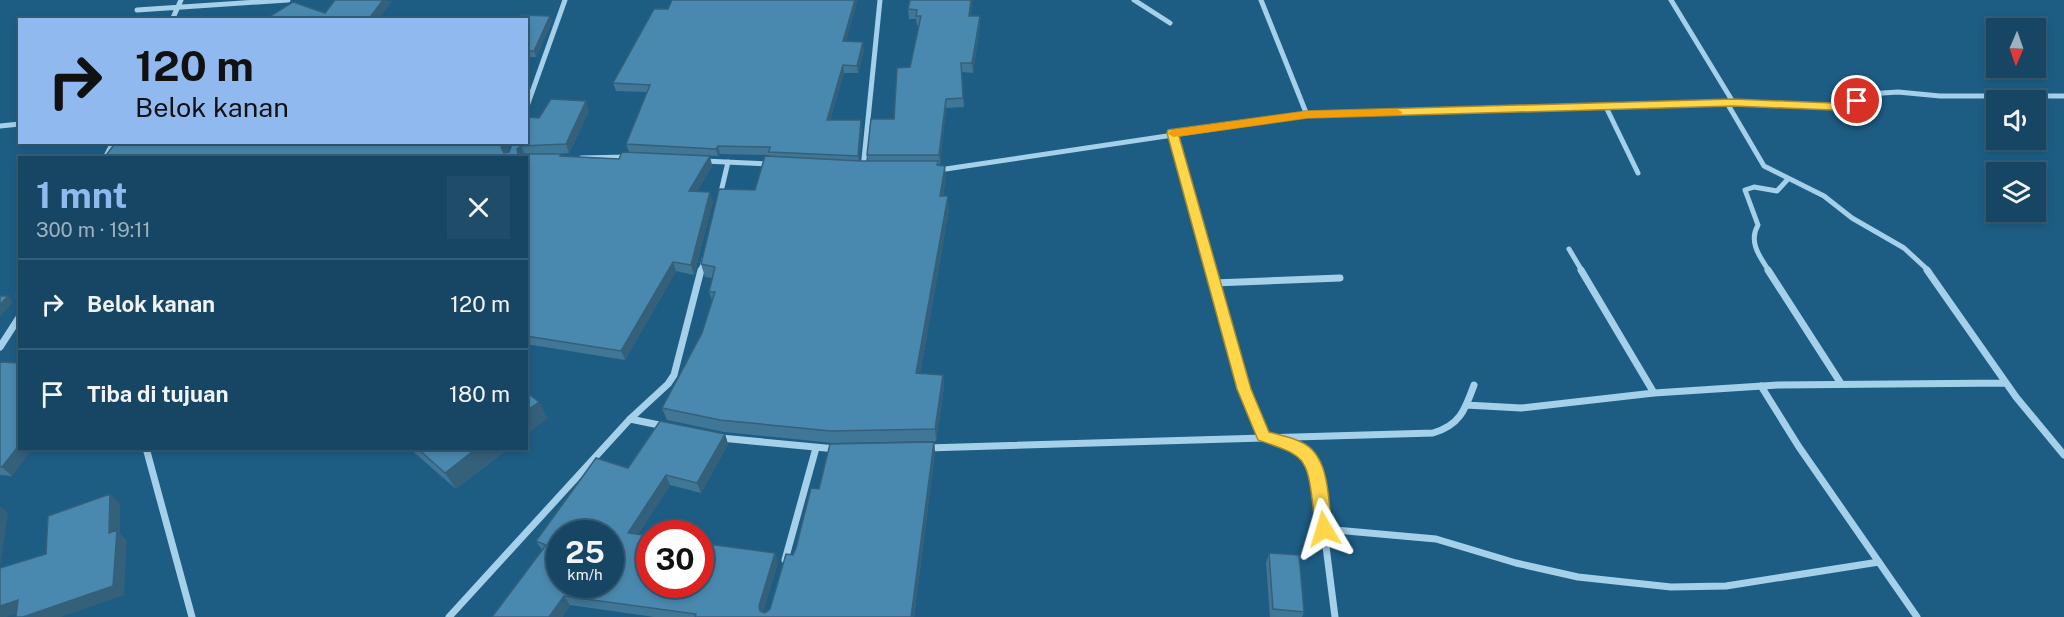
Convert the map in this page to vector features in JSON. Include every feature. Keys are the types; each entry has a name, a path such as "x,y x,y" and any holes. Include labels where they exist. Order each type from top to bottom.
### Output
{"street":[{"path":"173,18 181,0"},
{"path":"137,10 226,2 288,0"},
{"path":"528,103 565,0"},
{"path":"863,169 881,11 880,0"},
{"path":"1134,0 1143,3 1170,23"},
{"path":"1261,0 1307,114"},
{"path":"1671,0 1730,103 1756,156 1764,166 1824,196 1852,218 1880,232 1916,256 1932,274 2006,383 2064,455"},
{"path":"929,170 950,169 1307,114 1730,103 1832,106 1857,101 1867,94 1898,92 1940,96 2064,96"},
{"path":"1606,107 1638,173"},
{"path":"0,126 18,124"},
{"path":"1173,133 1244,389 1263,436"},
{"path":"572,158 640,157"},
{"path":"695,160 773,164"},
{"path":"717,207 728,162"},
{"path":"852,168 874,169"},
{"path":"1788,179 1777,191 1754,187 1745,190 1758,225 1755,230 1755,249 1840,382"},
{"path":"1569,249 1654,393"},
{"path":"449,617 630,419 668,384 674,375 705,252"},
{"path":"1214,283 1340,278"},
{"path":"0,347 18,319"},
{"path":"1466,405 1521,408 1654,393 1840,382 2006,383"},
{"path":"914,448 1263,436 1433,433 1454,428 1461,420 1474,385"},
{"path":"1761,386 1799,447 1917,617"},
{"path":"630,419 676,429"},
{"path":"711,436 816,448 845,449"},
{"path":"1263,436 1298,447 1311,458 1317,476 1335,617"},
{"path":"784,567 816,448"},
{"path":"147,450 192,617"},
{"path":"1324,529 1436,539 1516,563 1578,577 1671,587 1726,586 1879,562"}],"building":[{"path":"335,0 383,0 370,18 267,18 293,2 325,13"},
{"path":"672,0 855,0 843,41 863,42 857,66 843,65 827,120 861,120 858,156 769,152 770,147 718,146 716,149 626,144 650,85 613,83 654,9 668,9"},
{"path":"910,0 971,0 969,16 980,16 972,63 961,63 963,98 946,99 939,155 867,155 871,119 894,119 897,68 910,67 921,16 916,16 917,10 908,9"},
{"path":"521,15 550,16 534,51 528,51 528,18 519,18"},
{"path":"551,99 586,101 566,144 521,146 517,149 518,154 561,154 560,156 619,159 622,152 710,156 689,191 710,192 691,265 673,262 621,351 528,336 528,156 106,156 114,144 502,144 504,153 509,152 512,144 528,144 528,117 539,118"},
{"path":"765,156 861,161 938,161 937,165 945,166 940,196 948,196 916,373 943,375 935,429 831,431 720,420 662,408 702,333 715,292 709,292 715,267 701,264 719,189 755,190"},
{"path":"0,296 8,296 0,305"},
{"path":"0,362 18,363 18,447 0,467"},
{"path":"528,394 539,402 528,410"},
{"path":"660,421 725,434 697,483 666,475 628,533 636,534 636,598 714,598 714,545 775,553 759,606 760,611 765,613 770,609 786,554 793,555 796,548 811,488 819,489 830,444 934,442 911,617 695,617 696,614 579,598 624,598 624,520 551,520 596,458 628,468"},
{"path":"419,450 474,450 445,473"},
{"path":"110,494 109,533 117,530 113,586 23,617 16,617 18,600 0,606 0,568 46,554 48,516"},
{"path":"546,527 546,545 536,541"},
{"path":"546,545 546,598 563,598 549,617 492,617"},
{"path":"1269,553 1299,555 1304,612 1273,609"}],"slow traffic":[{"path":"1173,133 1307,114 1397,112"}],"route":[{"path":"1324,529 1317,476 1311,458 1298,447 1263,436 1254,416 1244,389 1173,133 1307,114 1733,102 1832,106 1857,101"}]}
